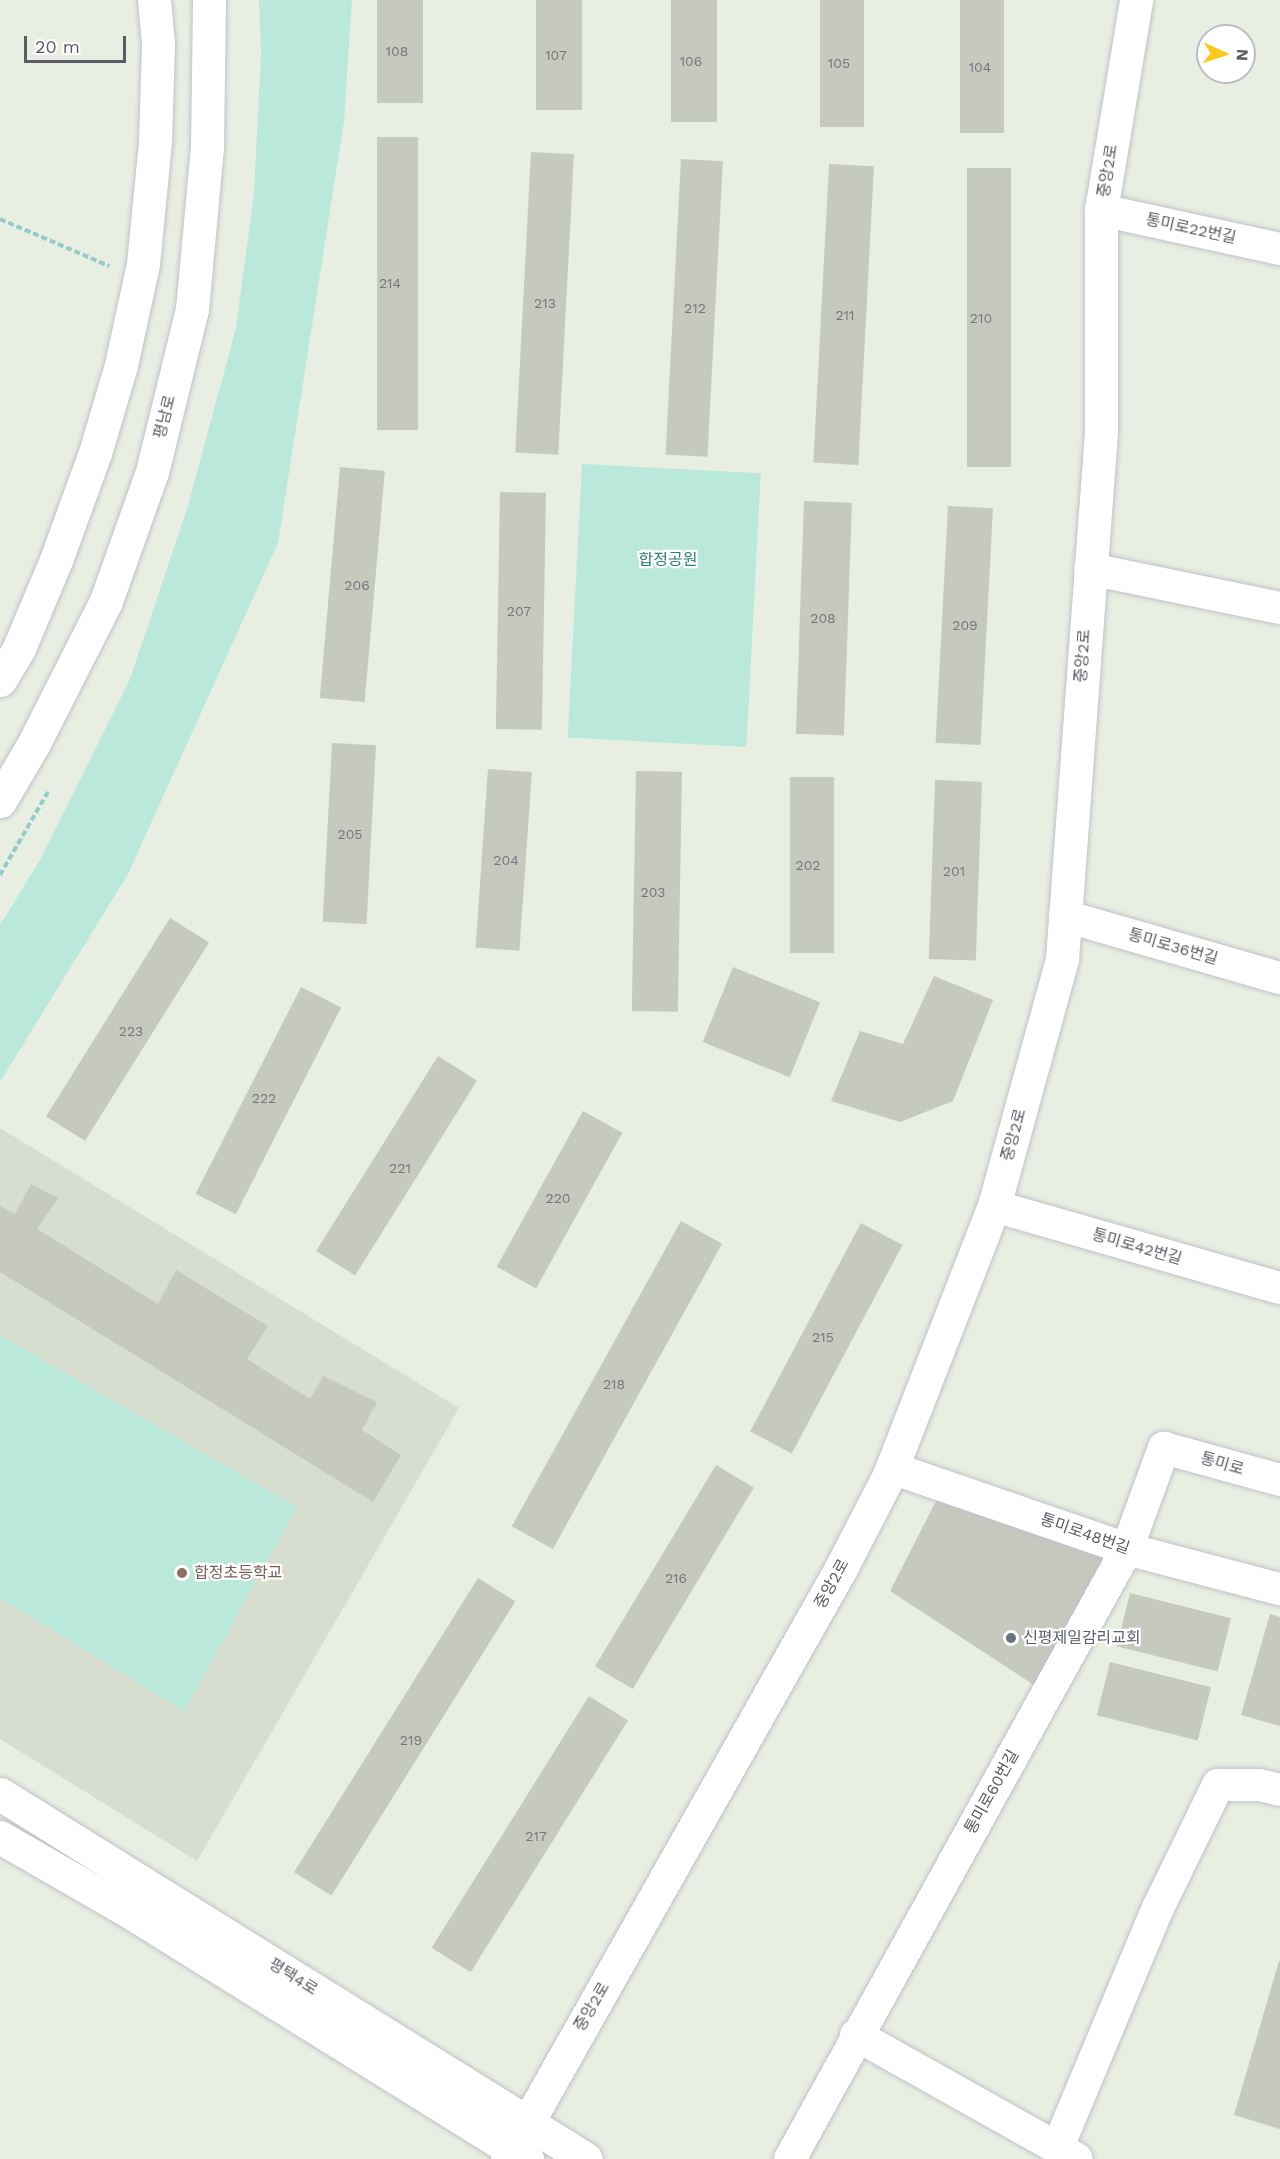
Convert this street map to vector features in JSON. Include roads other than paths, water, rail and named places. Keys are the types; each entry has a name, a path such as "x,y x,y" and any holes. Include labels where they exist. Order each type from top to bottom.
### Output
{"street":[{"path":"0,680 19,648 56,560 95,453 121,365 140,280 155,141 158,43 154,0"},
{"name":"평남로","path":"0,801 33,745 106,601 152,472 192,309 207,146 209,0"},
{"name":"중앙2로","path":"519,2148 840,1570 892,1468 994,1206 1062,959 1101,432 1101,210 1136,0"},
{"name":"통미로22번길","path":"1101,210 1280,249"},
{"path":"1090,568 1280,608"},
{"name":"통미로36번길","path":"1065,916 1280,978"},
{"name":"통미로42번길","path":"994,1206 1280,1287"},
{"name":"통미로","path":"1164,1448 1280,1480"},
{"name":"통미로60번길","path":"790,2159 856,2035 1128,1549 1164,1448"},
{"name":"통미로48번길","path":"892,1468 1128,1549 1280,1589"},
{"path":"856,2035 1067,2154 1158,1908 1218,1785 1258,1785 1280,1790"},
{"name":"평택4로","path":"0,1794 519,2148"},
{"name":"평택4로","path":"0,1837 130,1912 519,2148 586,2159"}],"place":[{"name":"합정초등학교","path":"182,1573"},
{"name":"신평제일감리교회","path":"1011,1638"}],"park label":[{"name":"합정공원","path":"668,560"}]}
